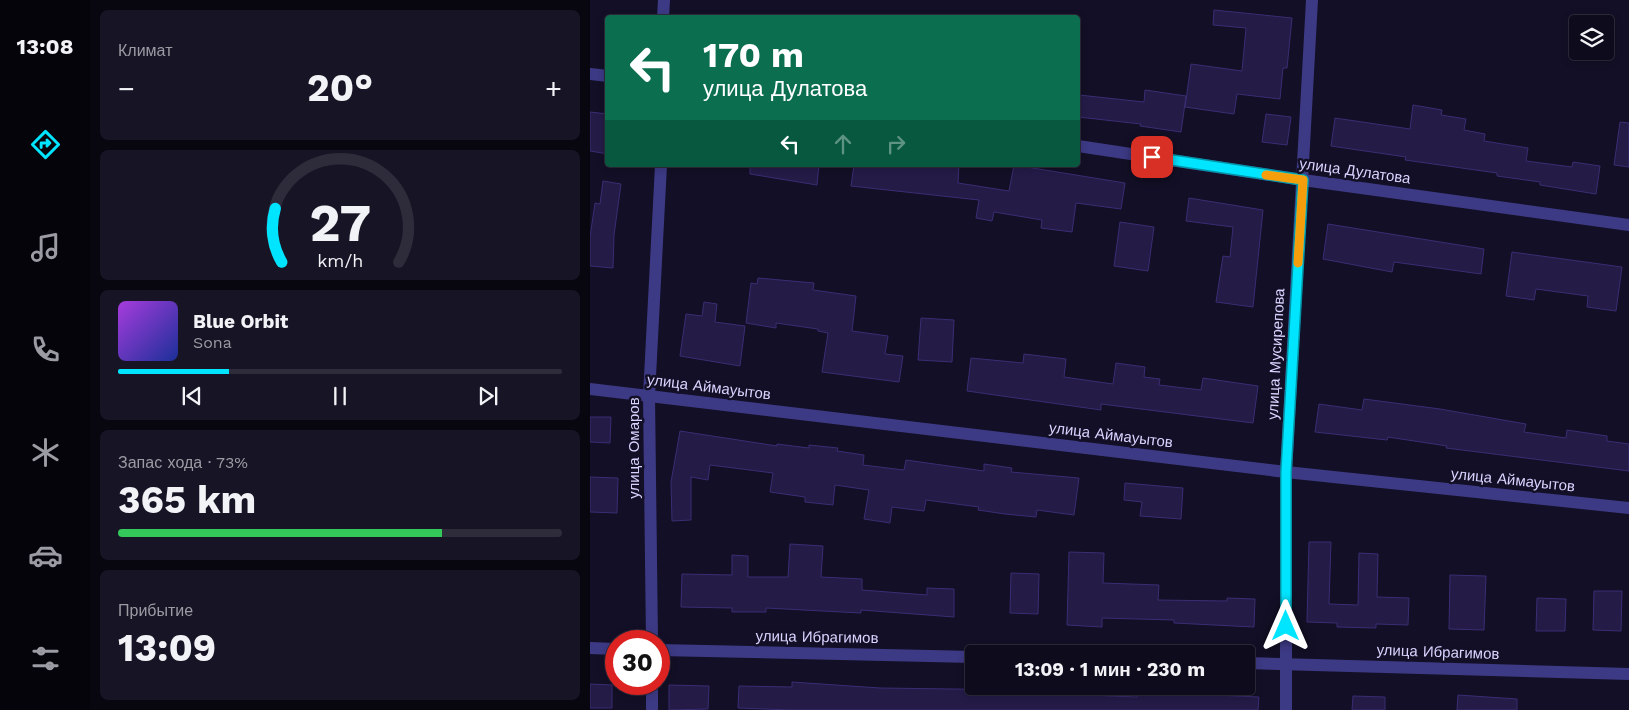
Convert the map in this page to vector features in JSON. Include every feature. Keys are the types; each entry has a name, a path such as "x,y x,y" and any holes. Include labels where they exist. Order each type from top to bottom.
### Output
{"street":[{"path":"663,15 664,0"},
{"name":"улица Мусирепова","path":"1286,710 1286,472 1312,0"},
{"path":"590,74 605,76"},
{"name":"улица Дулатова","path":"1080,146 1303,180 1629,225"},
{"name":"улица Омаров","path":"652,630 649,396 661,167"},
{"name":"улица Аймауытов","path":"590,389 1286,472 1629,508"},
{"path":"590,648 605,649"},
{"name":"улица Ибрагимов","path":"670,650 965,657"},
{"name":"улица Ибрагимов","path":"1255,664 1629,674"},
{"path":"652,695 652,710"}],"building":[{"path":"1214,10 1292,18 1287,68 1283,68 1280,99 1237,94 1234,114 1185,107 1191,64 1242,71 1246,28 1213,25"},
{"path":"1145,90 1186,96 1181,132 1140,126 1141,124 1080,117 1080,95 1144,102"},
{"path":"1413,105 1442,110 1441,115 1466,119 1464,130 1485,134 1484,141 1528,148 1526,161 1572,167 1573,162 1600,166 1596,194 1540,185 1540,182 1497,176 1497,173 1405,160 1406,157 1331,146 1335,118 1410,129"},
{"path":"590,112 605,114 605,154 590,151"},
{"path":"1266,114 1291,117 1287,145 1262,142"},
{"path":"1620,122 1629,123 1629,167 1614,165"},
{"path":"750,167 819,167 817,185 750,174"},
{"path":"854,167 959,167 958,183 1009,191 1014,167 1026,167 1125,183 1121,209 1076,203 1072,232 1041,228 1042,220 994,212 992,221 976,218 979,200 851,186"},
{"path":"603,181 621,184 614,235 613,268 590,266 590,237 595,203 600,204"},
{"path":"1189,198 1263,210 1253,307 1216,302 1223,256 1230,257 1233,227 1186,221"},
{"path":"1120,222 1154,227 1148,271 1114,266"},
{"path":"1328,224 1484,249 1481,274 1394,262 1392,272 1323,259"},
{"path":"1512,252 1622,267 1616,311 1587,307 1588,296 1536,289 1534,300 1506,296"},
{"path":"758,278 814,283 813,290 856,296 852,331 888,336 885,354 903,356 899,382 822,372 828,333 818,331 818,329 776,323 776,328 746,323 751,283 757,284"},
{"path":"704,302 717,304 715,322 745,326 740,366 680,356 686,314 702,316"},
{"path":"921,318 954,320 952,362 918,360"},
{"path":"1024,354 1066,359 1064,377 1113,384 1116,363 1145,367 1144,377 1160,379 1159,385 1201,390 1203,378 1258,386 1253,423 1101,404 1101,410 967,391 971,358 1023,363"},
{"path":"1364,399 1440,409 1526,424 1524,432 1566,438 1567,430 1607,436 1607,441 1629,444 1629,471 1446,448 1447,446 1388,437 1387,440 1315,432 1319,404 1362,410"},
{"path":"590,417 611,417 610,443 590,442"},
{"path":"680,431 777,446 777,444 809,448 809,445 838,448 837,451 864,455 863,465 904,470 906,460 984,471 984,464 1012,468 1011,472 1079,478 1074,515 1037,510 1036,517 1005,514 978,510 979,507 926,500 924,511 892,507 890,523 864,519 869,490 835,485 833,505 805,502 805,497 770,492 773,473 710,465 708,480 691,477 691,520 672,521 671,482"},
{"path":"590,477 618,478 617,513 590,512"},
{"path":"1125,483 1183,488 1181,519 1140,516 1142,502 1124,500"},
{"path":"1309,542 1331,542 1329,604 1358,605 1359,553 1378,554 1377,597 1409,598 1408,625 1376,624 1376,628 1337,627 1337,623 1307,622"},
{"path":"790,544 823,546 821,577 862,579 862,590 927,595 927,588 954,589 954,617 861,610 861,613 766,608 766,612 732,612 732,608 681,607 682,574 732,575 732,555 748,556 748,577 788,577"},
{"path":"1069,552 1104,553 1103,583 1159,585 1158,600 1227,601 1227,598 1255,599 1254,627 1174,623 1174,620 1102,618 1102,627 1067,625"},
{"path":"1011,573 1039,574 1038,614 1010,613"},
{"path":"1450,575 1486,576 1484,630 1449,629"},
{"path":"1594,591 1622,591 1621,631 1593,630"},
{"path":"1537,598 1566,599 1565,631 1536,631"},
{"path":"792,682 880,688 965,689 965,695 1137,697 1137,695 1214,695 1259,697 1258,710 791,710 738,708 739,686 792,687"},
{"path":"590,684 605,685 605,695 612,695 612,708 590,708"},
{"path":"670,685 709,686 708,709 669,710"},
{"path":"1458,695 1517,699 1517,710 1457,710"},
{"path":"1353,696 1385,697 1385,710 1352,710"}],"slow traffic":[{"path":"1266,175 1303,180 1298,263"}],"route":[{"path":"1152,157 1303,180 1286,472 1286,626"}]}
